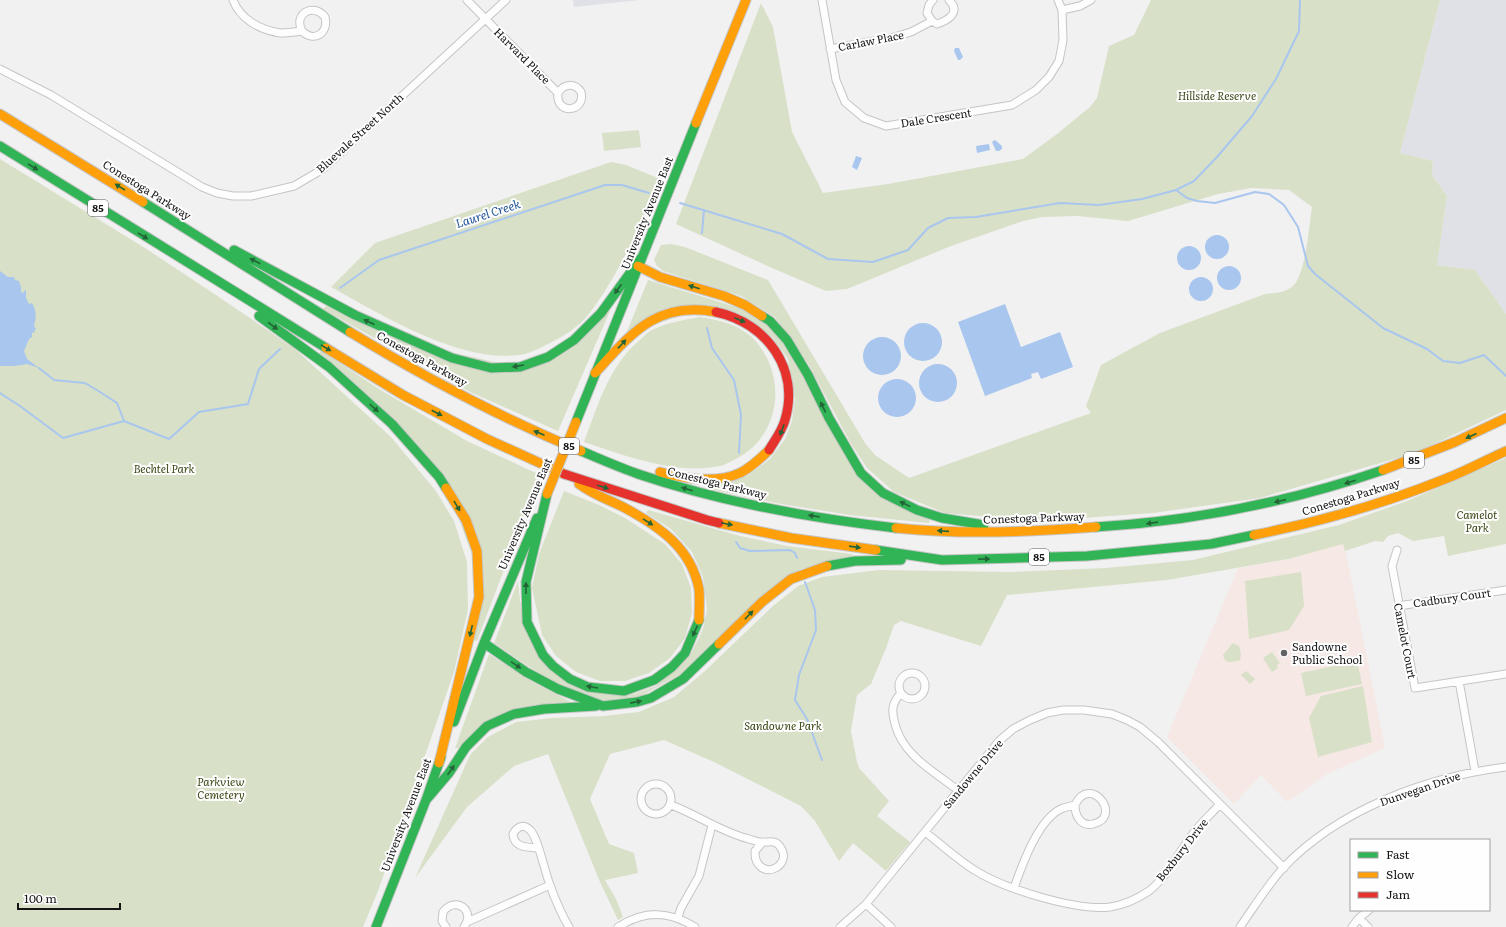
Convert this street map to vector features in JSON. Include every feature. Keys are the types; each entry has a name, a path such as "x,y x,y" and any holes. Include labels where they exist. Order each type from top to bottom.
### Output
{"main road":[{"name":"University Avenue East","path":"376,927 426,800 484,643 547,494 746,0"},
{"name":"Conestoga Parkway","path":"0,114 165,215 329,320 427,377 515,423 643,476 707,495 782,511 881,526 949,532 1024,531 1127,526 1230,512 1318,492 1386,470 1442,449 1506,418"},
{"name":"Conestoga Parkway","path":"0,146 403,395 486,439 566,474 707,520 791,538 942,560 1086,556 1211,544 1276,531 1332,517 1445,479 1506,451"},
{"path":"165,215 223,244 355,315 452,358 491,368 520,367 548,357 574,340 601,313 640,262 660,277 731,299 745,305 770,321 787,340 808,375 829,418 861,473 883,493 917,510 942,518 1024,531"},
{"path":"197,269 329,367 392,424 439,477 466,520 477,551 479,597 439,763"},
{"path":"595,372 630,336 653,319 684,309 716,311 744,322 767,339 778,356 787,377 789,395 786,418 779,437 761,458 741,472 718,479 696,480 672,476 636,465 599,459"},
{"path":"547,494 526,582 527,622 543,655 552,666 570,679 588,688 624,691 654,680 672,667 685,652 699,622 698,590 692,565 681,549 664,532 625,508 587,490 566,474"},
{"path":"426,800 449,774 466,747 488,726 514,714 544,709 603,706 637,702 651,698 683,679 762,602 791,579 825,566 855,561 942,560"},
{"path":"484,643 526,672 558,689 603,706"}],"street":[{"path":"232,0 247,20 261,28 280,33 302,31"},
{"name":"Harvard Place","path":"467,0 558,93"},
{"name":"Bluevale Street North","path":"0,69 51,95 202,187 217,193 234,196 251,196 294,186 323,169 506,0"},
{"name":"Dale Crescent","path":"822,0 836,80 845,102 864,118 886,126 1012,105 1036,90 1049,77 1059,61 1063,40 1062,10 1058,0"},
{"path":"932,21 927,13 929,5 933,0"},
{"name":"Carlaw Place","path":"830,49 891,38 911,32 932,21 937,24 945,22 952,17 954,10 953,4 949,0"},
{"path":"1062,10 1080,6 1092,0"},
{"name":"Camelot Court","path":"1397,550 1392,566 1398,606 1415,688 1459,681"},
{"name":"Cadbury Court","path":"1398,606 1506,590"},
{"path":"1475,771 1459,681 1506,674"},
{"path":"901,693 894,700 892,714 897,732 902,742 914,757 958,791"},
{"name":"Sandowne Drive","path":"840,927 866,904 999,742 1013,730 1030,720 1046,713 1064,710 1084,710 1112,714 1140,727 1166,749 1284,868"},
{"name":"Dunvegan Drive","path":"1240,927 1274,879 1284,868 1319,837 1336,826 1370,807 1408,791 1475,771 1506,767"},
{"path":"654,783 663,785 670,792 672,797 671,805 663,812 653,814 642,806 641,794 647,786 654,783"},
{"path":"1014,888 1034,839 1050,817 1062,808 1075,805 1084,795 1089,794 1096,795 1101,798 1104,803 1105,813 1101,820 1095,824 1086,824 1077,817 1075,805"},
{"name":"Boxbury Drive","path":"925,832 977,872 1014,888 1038,896 1092,907 1110,907 1132,900 1150,890 1168,871 1195,831 1220,804"},
{"path":"671,805 685,810 712,825 740,837 762,843 767,841 774,842 782,851 783,859 781,864 773,869 764,869 759,866 756,861 756,851 762,843"},
{"path":"678,917 681,908 699,876 712,825"},
{"path":"538,848 550,885 569,927"},
{"path":"466,925 550,885"},
{"path":"446,927 442,921 442,916 446,908 457,904 466,911 468,916 466,925"},
{"path":"866,904 891,927"},
{"path":"1352,927 1359,918 1368,911"},
{"path":"618,927 634,919 647,915 678,917 695,927"},
{"path":"1359,918 1368,927"}],"shaded area":[{"path":"573,0 640,0 574,7"},
{"path":"1440,0 1506,0 1506,314 1475,270 1437,265 1447,196 1432,175 1433,161 1400,153"},
{"name":"Sandowne Public School","path":"1344,543 1385,748 1327,774 1287,802 1261,775 1234,804 1167,737 1238,568 1288,559"}],"green space":[{"name":"Hillside Reserve","path":"1151,0 1440,0 1400,153 1433,161 1432,175 1447,196 1437,265 1475,270 1506,314 1506,410 1415,453 1260,498 1153,513 1040,521 945,513 894,492 867,468 850,442 809,365 775,317 741,296 663,271 657,266 654,260 661,245 671,244 685,247 768,280 865,443 875,455 909,478 1091,413 1086,406 1101,365 1160,333 1265,294 1276,293 1291,288 1298,278 1304,259 1312,207 1289,190 1251,188 1218,194 1128,221 1078,216 1042,217 1023,221 951,246 847,289 826,291 676,224 761,3 773,27 792,132 823,193 888,184 1023,159 1090,107 1097,98 1109,46 1134,35"},
{"path":"639,130 641,147 604,151 602,133"},
{"path":"0,159 145,248 295,349 391,437 436,491 454,521 467,562 468,609 454,672 378,891 363,927 0,927"},
{"path":"611,162 626,165 660,179 636,232 610,283 588,315 576,327 555,341 519,355 496,356 471,352 447,344 397,323 331,287 375,243"},
{"path":"648,280 746,310 768,324 788,349 862,480 930,519 929,523 850,515 781,504 710,489 710,486 747,476 770,459 785,439 792,421 795,399 788,359 772,337 709,306 626,334"},
{"path":"327,305 402,341 525,369 610,311 558,431 470,392 323,309"},
{"path":"700,317 718,320 745,332 758,344 768,360 773,374 775,403 772,417 758,442 747,452 720,466 685,468 651,463 584,442 606,386 613,373 630,349 650,331 656,328 674,322"},
{"path":"321,351 379,389 467,441 540,475 477,641 473,640 484,587 445,481 318,355"},
{"path":"1506,458 1506,544 1448,556 1444,536 1413,541 1398,533 1388,536 1383,542 1375,541 1345,551 1343,544 1288,559 1167,580 1007,595 981,646 901,621 894,625 871,684 857,695 851,731 859,768 889,801 877,816 910,842 886,871 853,843 839,861 815,821 801,806 714,762 664,740 610,754 590,799 609,844 634,853 638,873 605,880 616,899 623,917 618,920 600,882 548,754 514,766 467,807 415,878 470,755 488,737 516,722 639,712 674,697 706,670 773,606 798,586 822,577 879,570 1010,572 1106,568 1193,560 1339,525 1407,501"},
{"path":"564,491 599,505 625,518 665,544 682,564 691,588 692,613 685,638 670,658 649,673 625,681 600,681 576,672 556,656 542,635 532,588 539,554"},
{"path":"648,510 740,536 787,546 852,554 853,558 800,569 684,672 630,702 607,702 550,681 494,643 518,581 520,601 543,661 612,695 634,694 656,686 692,652 703,629 707,610 703,577 692,552 671,529 646,513"},
{"path":"1301,572 1304,606 1289,630 1249,639 1245,581"},
{"path":"1233,643 1239,646 1241,655 1240,660 1227,662 1223,655"},
{"path":"1272,652 1280,663 1277,665 1278,668 1272,672 1263,658"},
{"path":"489,654 531,681 571,702 536,706 459,748 455,748"},
{"path":"1357,661 1362,684 1306,696 1301,673"},
{"path":"1246,671 1255,679 1250,684 1241,675"},
{"path":"1363,686 1372,742 1318,757 1309,718 1321,696"}],"water":[{"path":"955,48 959,48 963,57 960,60 958,60 954,51"},
{"path":"995,140 1002,146 1002,149 999,151 996,151 992,142"},
{"path":"989,144 990,150 977,153 976,146"},
{"path":"856,156 862,158 857,170 852,167"},
{"path":"1217,235 1225,239 1229,247 1225,255 1217,259 1209,255 1205,247 1209,239"},
{"path":"1189,246 1197,250 1201,258 1197,266 1189,270 1181,266 1177,258 1181,250"},
{"path":"1229,266 1237,270 1241,278 1237,286 1229,290 1221,286 1217,278 1221,270"},
{"path":"0,271 8,277 14,277 15,280 19,281 21,292 23,293 26,289 26,298 29,304 32,303 34,306 36,314 34,326 36,329 34,331 35,332 32,332 32,337 29,339 24,351 27,359 39,368 27,364 0,366"},
{"path":"1201,277 1209,281 1213,289 1209,297 1201,301 1193,297 1189,289 1193,281"},
{"path":"1005,304 1021,347 1060,332 1073,367 1041,379 1038,372 1031,374 1032,378 985,396 958,322"},
{"path":"923,323 933,326 939,332 942,342 939,352 933,358 923,361 913,358 907,352 904,342 907,332 913,326"},
{"path":"882,337 892,340 898,346 901,356 898,366 892,372 882,375 872,372 866,366 863,356 866,346 872,340"},
{"path":"938,364 948,367 954,373 957,383 954,393 948,399 938,402 928,399 922,393 919,383 922,373 928,367"},
{"path":"897,379 907,382 913,388 916,398 913,408 907,414 897,417 887,414 881,408 878,398 881,388 887,382"}],"waterway":[{"path":"680,203 782,234 828,259 873,262 908,250 928,228 948,218 976,217 1060,203 1099,205 1142,199 1176,190 1194,181 1252,116 1276,79 1299,31 1300,0"},
{"name":"Laurel Creek","path":"340,288 379,260 605,185 622,185 649,193"},
{"path":"1176,190 1187,198 1215,203 1255,192 1269,194 1284,205 1298,227 1308,266 1315,274 1383,328 1427,349 1443,361 1460,363 1484,355 1506,376"},
{"path":"702,233 704,210"},
{"path":"707,328 712,348 734,380 741,415 739,453"},
{"name":"Laurel Creek","path":"0,393 63,438 124,421 169,439 199,412 248,404 259,369 280,349"},
{"path":"39,368 54,380 85,383 100,392 117,403 124,421"},
{"path":"736,542 740,548 750,551 790,550 795,553 797,558"},
{"path":"805,582 815,610 816,630 799,675 795,700 807,719 822,760"}],"traffic: fast":[{"path":"576,422 696,123"},
{"path":"0,146 326,348"},
{"path":"143,202 350,332"},
{"path":"234,250 355,315 452,358 491,368 520,367 548,357 574,340 601,313 641,258"},
{"path":"259,316 329,367 392,424 439,477 446,488"},
{"path":"762,316 770,321 787,340 808,375 829,418 861,473 883,493 917,510 942,518 984,525"},
{"path":"581,451 638,474 733,501 798,514 896,528"},
{"path":"1096,527 1205,515 1277,501 1313,492 1383,470"},
{"path":"547,494 526,582 527,622 543,655 553,666 570,679 588,687 624,691 654,680 672,667 685,653 699,620"},
{"path":"454,722 484,643 537,518"},
{"path":"876,550 942,560 1087,556 1211,544 1254,535"},
{"path":"827,566 855,561 901,560"},
{"path":"484,643 526,672 558,689 603,706 637,702 651,698 683,679 719,644"},
{"path":"426,800 449,773 466,747 487,726 514,714 544,709 596,706"},
{"path":"376,927 426,800 441,757"}],"traffic: slow":[{"path":"696,123 746,0"},
{"path":"0,114 143,202"},
{"path":"638,266 660,277 724,296 745,305 762,316"},
{"path":"595,373 621,345 647,323 661,316 677,311 695,310 716,312"},
{"path":"350,332 406,365 492,411 581,451"},
{"path":"326,348 403,395 487,439 564,474"},
{"path":"1383,470 1455,442 1506,418"},
{"path":"547,494 576,422"},
{"path":"660,472 680,477 700,479 730,476 744,471 769,450"},
{"path":"1254,535 1327,518 1374,504 1453,476 1506,451"},
{"path":"579,484 638,515 662,531 681,550 689,562 699,589 699,620"},
{"path":"439,763 479,597 477,551 466,520 446,488"},
{"path":"719,523 791,538 876,550"},
{"path":"896,528 946,532 996,532 1096,527"},
{"path":"719,644 762,602 791,579 827,566"}],"traffic: jam":[{"path":"716,312 734,318 750,326 764,338 775,351 783,366 788,383 788,401 785,420 769,450"},
{"path":"564,474 719,523"}],"place":[{"name":"Sandowne Public School","path":"1284,653"}],"park label":[{"name":"Bechtel Park","path":"164,469"},
{"name":"Camelot Park","path":"1477,521"},
{"name":"Sandowne Park","path":"783,726"},
{"name":"Parkview Cemetery","path":"221,788"}]}
